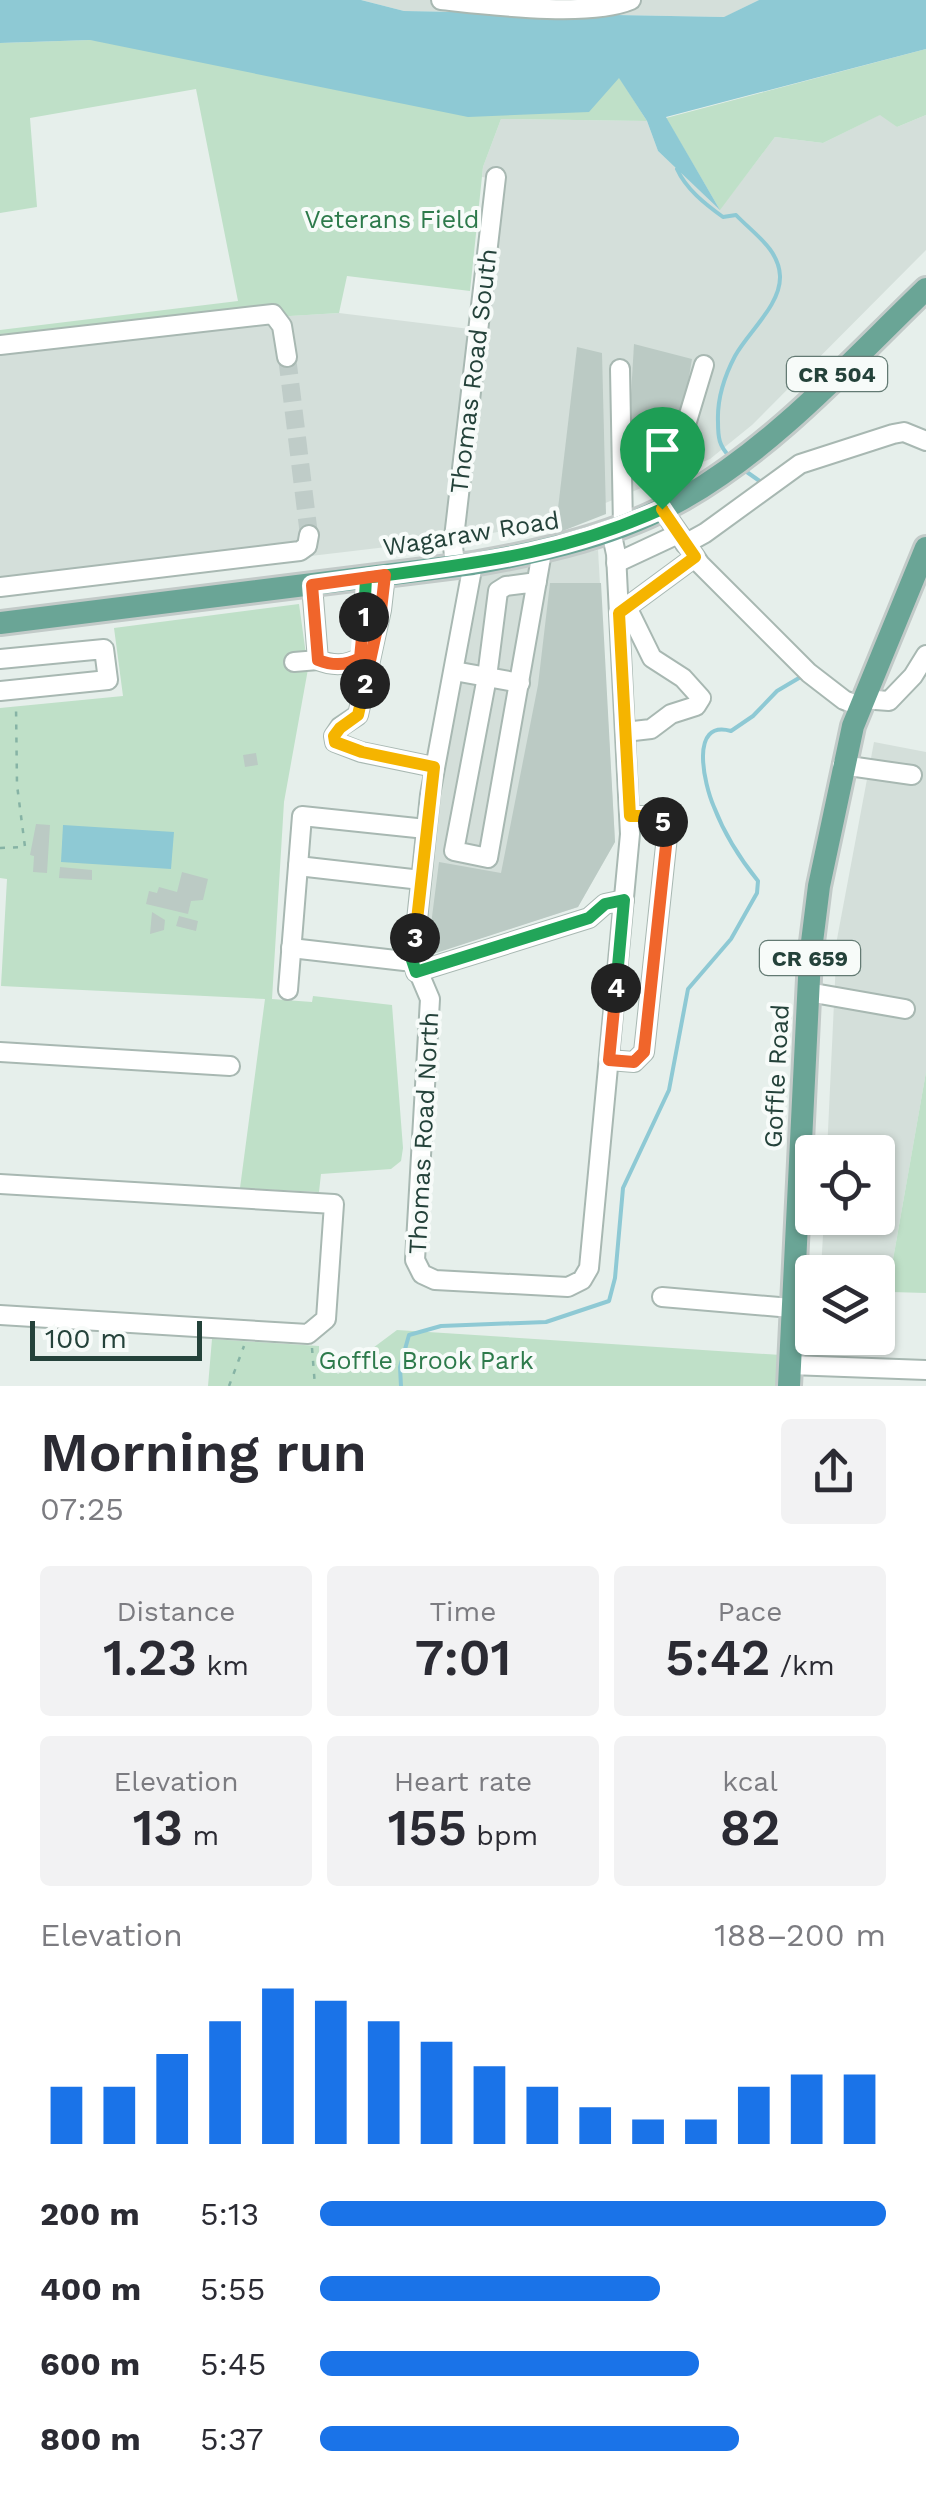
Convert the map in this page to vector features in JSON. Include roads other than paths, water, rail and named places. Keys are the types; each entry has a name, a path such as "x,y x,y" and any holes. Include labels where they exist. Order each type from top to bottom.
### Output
{"main road":[{"name":"Wagaraw Road","path":"0,623 464,565 542,552 617,529 670,505 735,464 783,425 926,288"},
{"name":"Goffle Road","path":"789,1375 808,992 818,886 842,765 861,703 926,548"}],"street":[{"path":"442,0 512,8 615,7 631,0"},
{"name":"Thomas Road South","path":"464,565 454,546 496,176"},
{"path":"0,346 273,314 282,326 287,357"},
{"path":"704,365 672,471 670,505 686,545 809,673 844,700 889,700 913,676 926,654"},
{"name":"Thomas Road North","path":"464,565 454,671 434,767 420,880 414,967 430,999 414,1251 418,1268 428,1278 561,1288 574,1286 586,1276 630,816 623,610 616,563 622,452 620,370"},
{"path":"626,732 651,729 672,714 696,706 701,698 683,678 652,658 623,610 686,545 800,464 893,434 904,432 926,441"},
{"path":"622,452 676,458"},
{"path":"0,586 300,550 307,546 309,535"},
{"path":"616,563 686,545"},
{"path":"537,582 506,586 498,592 488,677 454,851 488,858 520,683 537,582 542,552"},
{"path":"294,662 318,660 331,665 360,658 376,576"},
{"path":"376,576 381,610 358,715 340,728 335,742 362,752 434,767"},
{"path":"312,585 318,660"},
{"path":"0,658 104,649 108,680 8,690"},
{"path":"454,671 520,683"},
{"path":"842,765 912,775"},
{"path":"288,990 302,816 426,829"},
{"path":"609,1060 634,1062 644,1052 668,827 658,816 630,816"},
{"path":"298,866 420,880"},
{"path":"291,948 414,967 589,918 605,904 624,900"},
{"path":"808,992 905,1010"},
{"path":"0,1052 230,1066"},
{"path":"0,1184 334,1204 326,1319 308,1334 0,1316"},
{"path":"662,1298 791,1308"},
{"path":"789,1375 926,1370"}],"water":[{"path":"0,0 361,0 404,11 724,17 759,0 926,0 926,49 666,117 720,210 658,151 647,121 619,78 589,112 468,117 90,40 0,43"},
{"path":"63,825 174,832 171,869 61,862"}],"waterway":[{"path":"677,169 709,207 723,217 736,215 770,250 779,266 775,297 735,356 722,388 718,433 730,457"},
{"path":"744,470 761,482"},
{"path":"401,1386 400,1367 409,1335 441,1326 546,1322 609,1301 615,1278 623,1188 669,1090 688,989 731,939 757,893 758,881 728,836 710,797 704,770 705,744 709,735 718,730 731,731 753,716 777,691 804,675"}],"tunnel":[{"path":"287,357 309,535"}],"park label":[{"name":"Veterans Field","path":"392,219"},
{"name":"Goffle Brook Park","path":"426,1360"}]}
